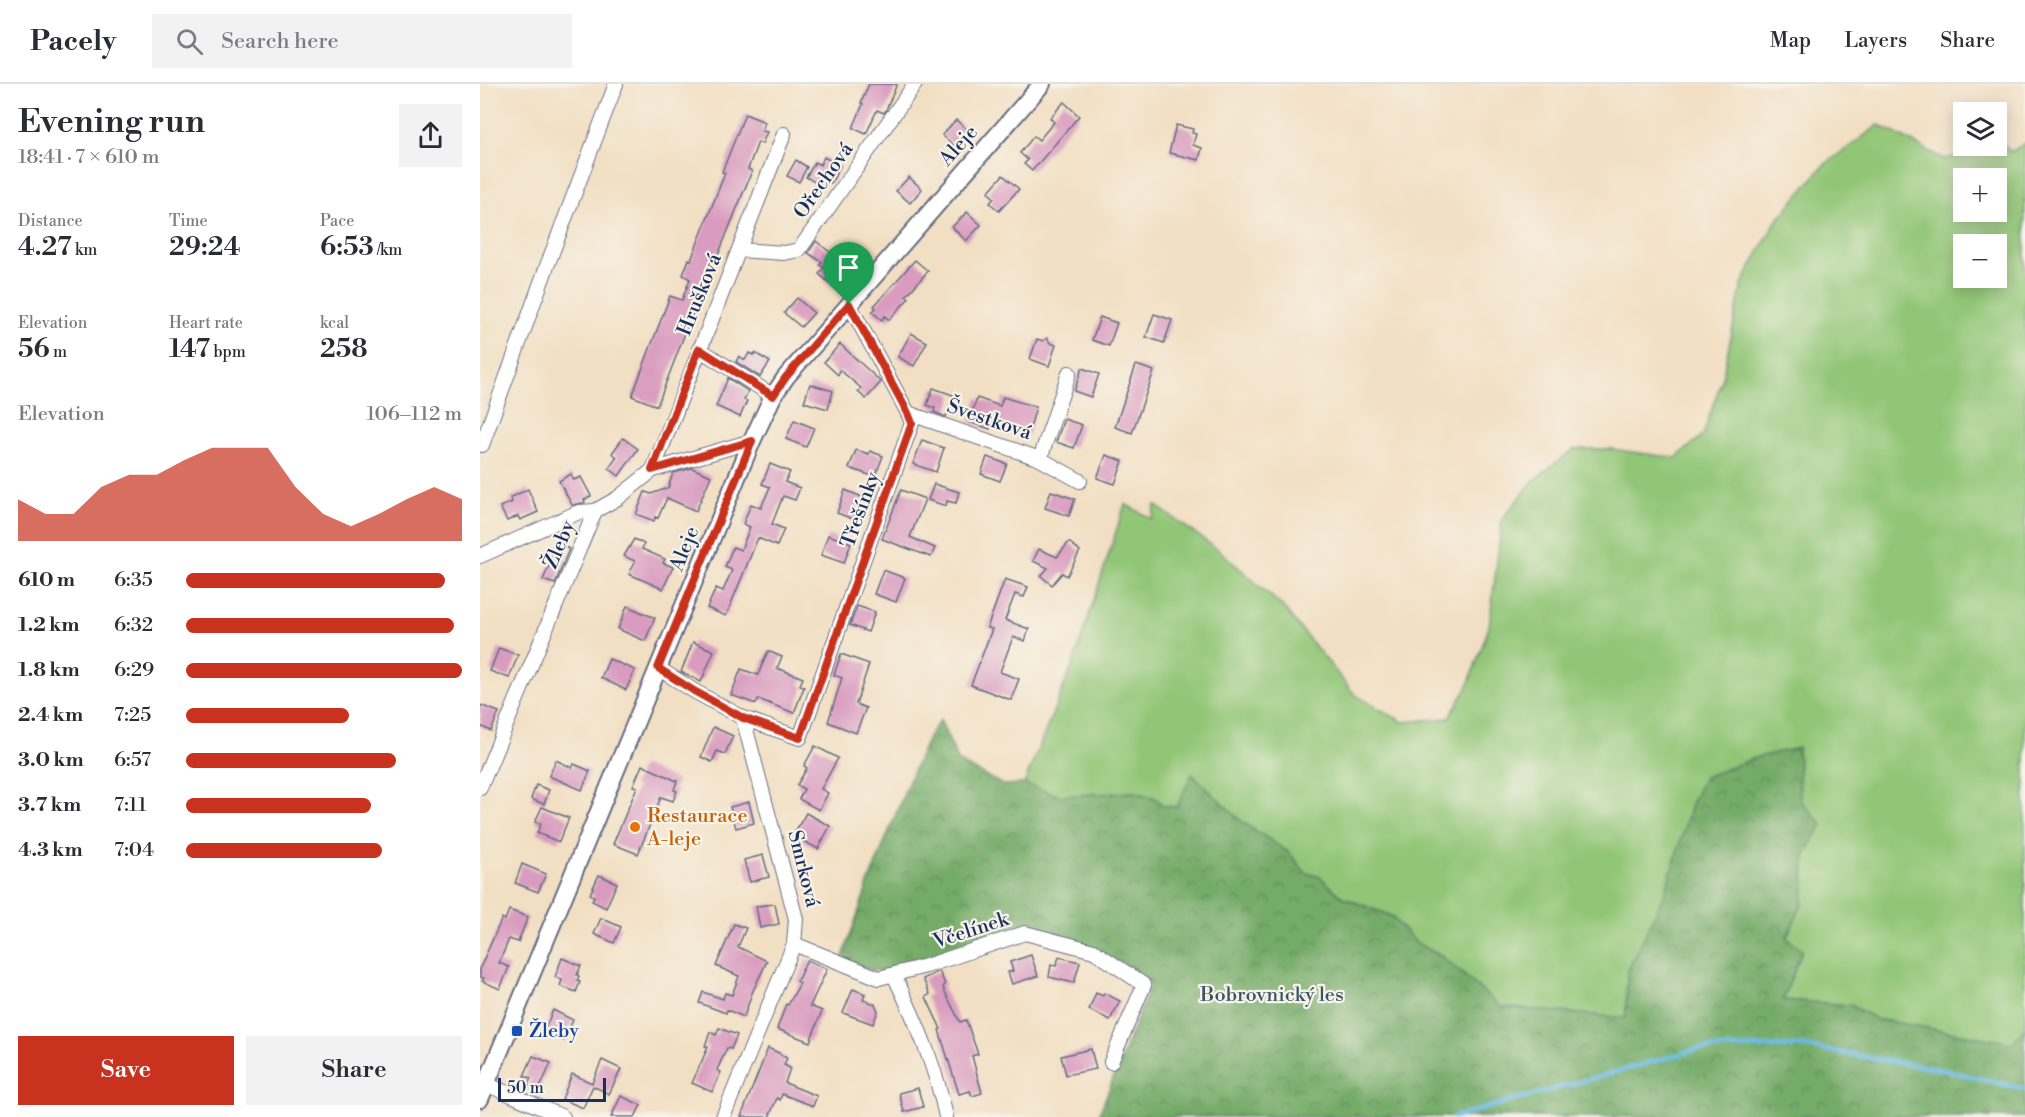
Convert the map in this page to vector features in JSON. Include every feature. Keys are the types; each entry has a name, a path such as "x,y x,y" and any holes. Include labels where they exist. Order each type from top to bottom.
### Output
{"street":[{"path":"482,446 616,84"},
{"name":"Ořechová","path":"739,250 784,253 799,250 915,84"},
{"name":"Aleje","path":"483,1092 752,441 773,396 786,377 1042,84"},
{"name":"Hrušková","path":"652,470 784,134"},
{"path":"849,304 908,413"},
{"path":"699,349 773,396"},
{"name":"Švestková","path":"908,413 1040,459 1069,373"},
{"name":"Třešínky","path":"743,718 800,738 900,460 912,423 908,413"},
{"name":"Žleby","path":"480,788 595,512 618,498 652,470 752,441"},
{"path":"1040,459 1080,481"},
{"path":"480,556 579,512 595,512"},
{"path":"658,668 743,718"},
{"name":"Smrková","path":"723,1117 794,944 796,919 743,718"},
{"name":"Včelínek","path":"794,944 879,978 1025,933 1094,951 1144,985 1111,1062"},
{"path":"894,975 931,1060 946,1117"},
{"path":"483,1092 563,1117"}],"green space":[{"path":"1879,125 1944,159 1958,156 2007,156 2007,148 2011,152 2025,143 2025,1028 2012,1043 1876,1019 1850,1005 1783,1000 1802,951 1786,939 1803,903 1805,856 1822,825 1800,800 1798,748 1692,802 1665,893 1627,973 1626,1018 1501,1007 1441,956 1416,943 1391,916 1342,897 1320,877 1306,873 1288,852 1241,821 1193,775 1177,807 1164,806 1155,798 1135,792 1060,796 1024,784 1073,664 1125,504 1152,519 1155,505 1220,551 1283,607 1355,695 1403,722 1449,718 1467,688 1489,627 1502,519 1534,480 1574,449 1611,449 1676,458 1703,435 1722,379 1742,284 1775,223 1824,165"},
{"name":"Bobrovnický les","path":"940,720 959,762 1003,785 1024,784 1060,796 1135,792 1155,798 1164,806 1177,807 1192,774 1241,821 1288,852 1306,873 1320,877 1342,897 1391,916 1416,943 1441,956 1501,1007 1626,1018 1627,973 1665,893 1692,802 1704,777 1758,757 1798,748 1800,800 1822,824 1805,856 1803,903 1786,938 1802,950 1783,1000 1850,1005 1876,1019 2012,1043 2025,1028 2025,1117 1098,1117 1150,986 1123,963 1027,928 888,972 866,969 843,957 869,881 913,771 929,736"}],"building":[{"path":"869,84 897,84 886,110 884,113 877,110 866,134 853,128"},
{"path":"1064,102 1079,116 1032,171 1024,164 1028,160 1020,153 1034,136 1039,140 1054,122 1050,118"},
{"path":"745,114 765,122 762,131 767,132 762,144 758,142 748,169 752,171 706,285 704,284 657,406 632,396 670,296 682,300 690,279 683,275 725,173 722,172"},
{"path":"956,120 971,133 958,149 942,135"},
{"path":"1176,125 1193,129 1192,133 1196,134 1193,145 1202,148 1199,160 1169,153"},
{"path":"824,157 840,166 831,183 821,178 818,184 806,177 815,162 820,165"},
{"path":"796,160 807,167 799,182 787,176"},
{"path":"1003,175 1019,189 999,211 990,203 994,198 988,192"},
{"path":"909,177 922,189 910,203 896,191"},
{"path":"967,212 981,225 966,241 952,227"},
{"path":"816,241 851,269 835,288 819,274 824,268 820,265 822,262 808,253"},
{"path":"915,260 928,271 906,296 909,298 889,320 885,316 882,320 872,312 876,308 874,306"},
{"path":"797,298 814,313 801,327 784,313"},
{"path":"1154,314 1172,320 1164,343 1146,337"},
{"path":"1100,317 1117,323 1109,346 1092,340"},
{"path":"911,333 927,342 914,366 898,357"},
{"path":"1047,338 1050,343 1056,345 1049,366 1030,359 1037,339 1043,341"},
{"path":"840,344 881,382 866,399 858,392 861,388 840,370 838,375 824,362"},
{"path":"749,353 753,355 755,353 770,362 760,377 736,362 739,356 745,360"},
{"path":"1136,365 1154,371 1132,433 1115,427"},
{"path":"1082,368 1099,374 1091,397 1074,391"},
{"path":"728,378 748,391 744,400 747,401 740,417 716,406"},
{"path":"810,384 833,391 828,409 804,402"},
{"path":"933,388 953,395 946,417 934,412 935,408 927,405"},
{"path":"1003,397 1036,407 1028,435 991,424 990,429 969,422 977,398 1000,406"},
{"path":"1064,419 1082,425 1074,448 1056,442"},
{"path":"794,420 814,428 806,447 786,439"},
{"path":"623,438 638,449 619,476 609,468 617,457 612,453"},
{"path":"922,440 944,448 936,472 913,464"},
{"path":"856,450 869,454 870,451 883,456 875,477 849,468"},
{"path":"1106,455 1123,461 1115,484 1097,478"},
{"path":"987,457 1007,464 1000,481 981,474"},
{"path":"770,464 790,472 785,482 800,488 795,500 783,496 772,524 784,529 777,546 758,538 726,616 707,608 716,588 723,591 732,570 725,567 733,547 741,550 750,527 743,524 751,504 761,508 770,487 762,484"},
{"path":"692,468 711,476 696,511 667,498 658,518 655,517 654,521 636,514 645,492 651,494 668,488 673,473"},
{"path":"571,474 574,480 581,477 591,496 583,503 572,505 559,481"},
{"path":"934,484 959,492 956,503 947,501 946,506 928,500"},
{"path":"528,489 538,512 520,520 518,516 507,521 500,507 512,502 510,498"},
{"path":"845,490 867,499 858,521 837,513"},
{"path":"901,490 925,499 910,537 935,548 931,557 882,539"},
{"path":"1051,491 1075,499 1069,516 1045,508"},
{"path":"828,535 851,543 844,563 821,555"},
{"path":"634,539 644,544 642,549 665,559 663,563 673,567 663,589 629,574 635,561 624,556"},
{"path":"1069,542 1080,551 1067,576 1062,573 1052,585 1041,576 1048,568 1033,561 1039,549 1057,557"},
{"path":"558,544 569,549 555,584 543,580"},
{"path":"883,570 905,578 896,602 874,594"},
{"path":"1005,579 1028,587 1024,597 1015,594 1005,620 1029,629 1025,641 1013,637 1000,672 1019,679 1011,700 971,685 992,629 987,628"},
{"path":"627,606 655,618 645,641 618,629"},
{"path":"857,606 875,612 868,632 850,625"},
{"path":"693,642 714,651 701,682 681,672"},
{"path":"499,648 518,655 509,678 490,671"},
{"path":"768,651 782,657 777,668 803,678 800,685 804,687 794,713 758,699 756,704 731,695 741,669 758,675"},
{"path":"841,654 869,664 856,704 866,708 856,733 828,722 842,678 834,675"},
{"path":"609,659 635,670 626,690 601,678"},
{"path":"480,705 499,712 491,731 480,726"},
{"path":"713,727 733,736 725,754 717,751 712,762 701,757"},
{"path":"815,746 838,758 821,789 828,793 819,810 799,799 804,789 797,785 807,768 804,766"},
{"path":"556,760 572,768 574,764 590,771 582,790 549,776"},
{"path":"642,765 677,781 674,790 677,791 673,801 661,797 638,854 613,844 637,787 633,786"},
{"path":"536,785 549,790 544,804 531,799"},
{"path":"749,802 754,823 736,828 730,807"},
{"path":"542,807 569,818 559,842 537,833 541,824 535,822"},
{"path":"806,813 830,826 818,849 798,838 800,835 795,832"},
{"path":"763,855 769,877 750,882 744,860"},
{"path":"522,864 546,874 538,892 515,883"},
{"path":"599,875 617,883 606,908 592,901 594,896 590,894"},
{"path":"775,904 779,924 760,928 756,906"},
{"path":"509,910 528,917 518,942 509,939 499,963 509,967 500,989 482,981 484,978 480,977 480,968 502,918 505,920"},
{"path":"601,918 621,927 614,943 594,934"},
{"path":"734,924 746,928 738,947 767,961 744,1017 699,1003 703,992 723,999 725,993 732,995 739,976 716,966"},
{"path":"1031,955 1038,976 1012,984 1008,972 1013,971 1010,962"},
{"path":"1059,957 1080,962 1074,983 1049,977 1051,965 1056,966"},
{"path":"562,958 581,966 577,975 579,976 577,981 580,982 576,992 560,986 562,980 555,977"},
{"path":"807,960 827,969 810,1006 822,1011 810,1042 777,1029 786,1004 788,1005 800,983 797,981"},
{"path":"939,971 945,984 943,988 960,1022 966,1020 978,1054 972,1056 982,1093 972,1096 970,1091 959,1094 939,1030 941,1029 926,997 930,994 923,979"},
{"path":"853,989 865,994 863,1000 875,1004 878,1011 873,1024 843,1013"},
{"path":"1096,993 1103,996 1104,993 1120,1001 1110,1020 1089,1010"},
{"path":"553,1010 573,1020 564,1041 544,1031"},
{"path":"719,1028 737,1035 731,1049 727,1048 717,1070 721,1072 712,1092 692,1083 708,1047 705,1046 710,1032 716,1035"},
{"path":"768,1048 787,1058 784,1065 790,1068 785,1083 817,1096 813,1106 782,1094 780,1100 777,1098 769,1117 741,1117"},
{"path":"1091,1049 1096,1069 1066,1075 1061,1056"},
{"path":"533,1056 551,1063 539,1090 528,1085 531,1078 524,1076"},
{"path":"602,1060 621,1069 609,1094 593,1086 583,1108 562,1099 572,1074 592,1083"},
{"path":"918,1088 923,1107 904,1112 899,1093"},
{"path":"621,1096 641,1105 635,1117 611,1117"}],"waterway":[{"path":"1454,1117 1698,1049 1801,1046 1944,1070 2025,1089"}],"place":[{"name":"Restaurace A-leje","path":"635,827"},
{"name":"Žleby","path":"517,1031"}],"route":[{"path":"849,304 912,423 800,738 743,718 658,668 752,441 652,470 699,349 773,396 786,377 849,304"}]}
